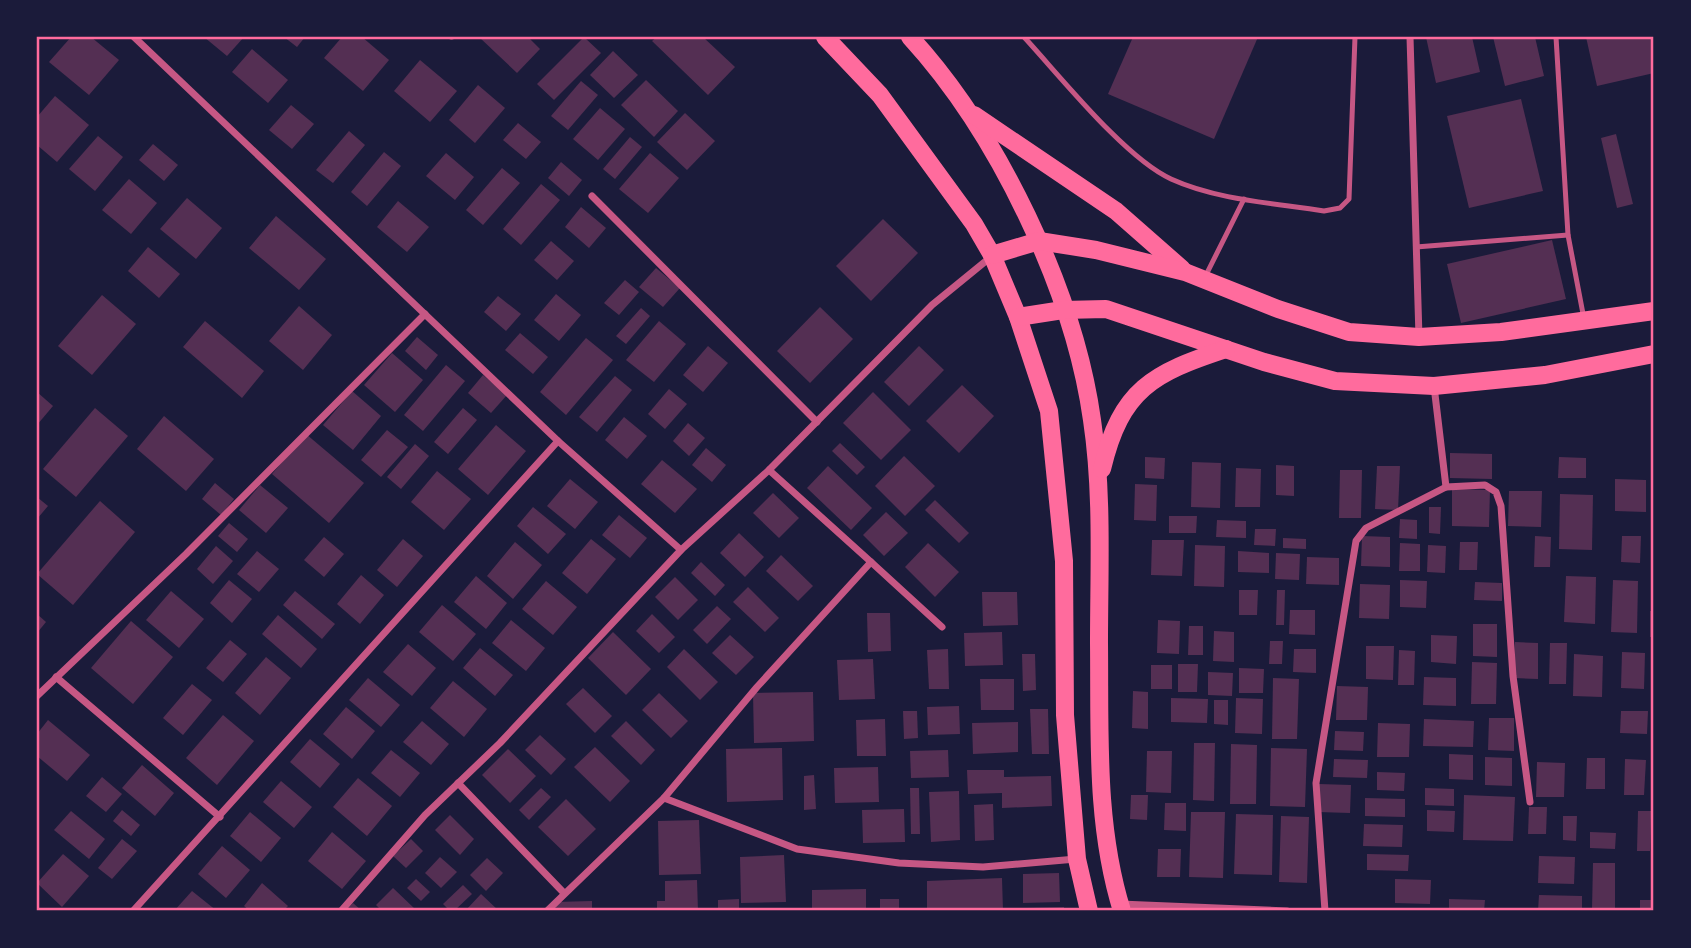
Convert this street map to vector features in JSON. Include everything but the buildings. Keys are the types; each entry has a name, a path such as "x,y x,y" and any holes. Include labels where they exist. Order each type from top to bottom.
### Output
{"main road":[{"path":"825,37 880,95 974,223 992,255 1018,317 1049,411 1064,561 1065,715 1077,859 1089,911"},
{"path":"910,37 971,113 1010,180 1038,242 1083,373 1092,420 1099,486 1100,776 1107,853 1121,908"},
{"path":"971,113 1116,211 1185,272"},
{"path":"992,255 1038,242 1096,250 1204,278 1278,309 1349,332 1419,337 1585,323 1654,310"},
{"path":"1018,317 1063,310 1106,309 1226,349 1335,381 1434,386 1545,375 1654,354"},
{"path":"1099,486 1110,438 1135,396 1157,375 1226,349"}],"street":[{"path":"134,37 558,441 681,550"},
{"path":"1410,37 1419,337"},
{"path":"592,196 817,422"},
{"path":"341,911 425,815 500,743 681,550 769,470 932,305 992,255"},
{"path":"37,696 186,554 425,314"},
{"path":"1434,386 1446,486"},
{"path":"133,911 558,441"},
{"path":"769,470 942,627"},
{"path":"1325,911 1316,782 1356,541 1366,528 1446,486 1485,485 1496,492 1501,506 1513,676 1530,802"},
{"path":"547,911 664,798 757,687 871,562"},
{"path":"56,677 220,817"},
{"path":"458,783 564,892"},
{"path":"664,798 797,849 810,851 899,863 983,867 1077,859"},
{"path":"1121,908 1287,911"}],"lane":[{"path":"1024,37 1139,160 1170,179 1207,192 1324,211 1340,208 1349,199 1355,37"},
{"path":"1556,37 1568,234 1585,323"},
{"path":"1204,278 1244,198"},
{"path":"1416,247 1568,234"}]}
